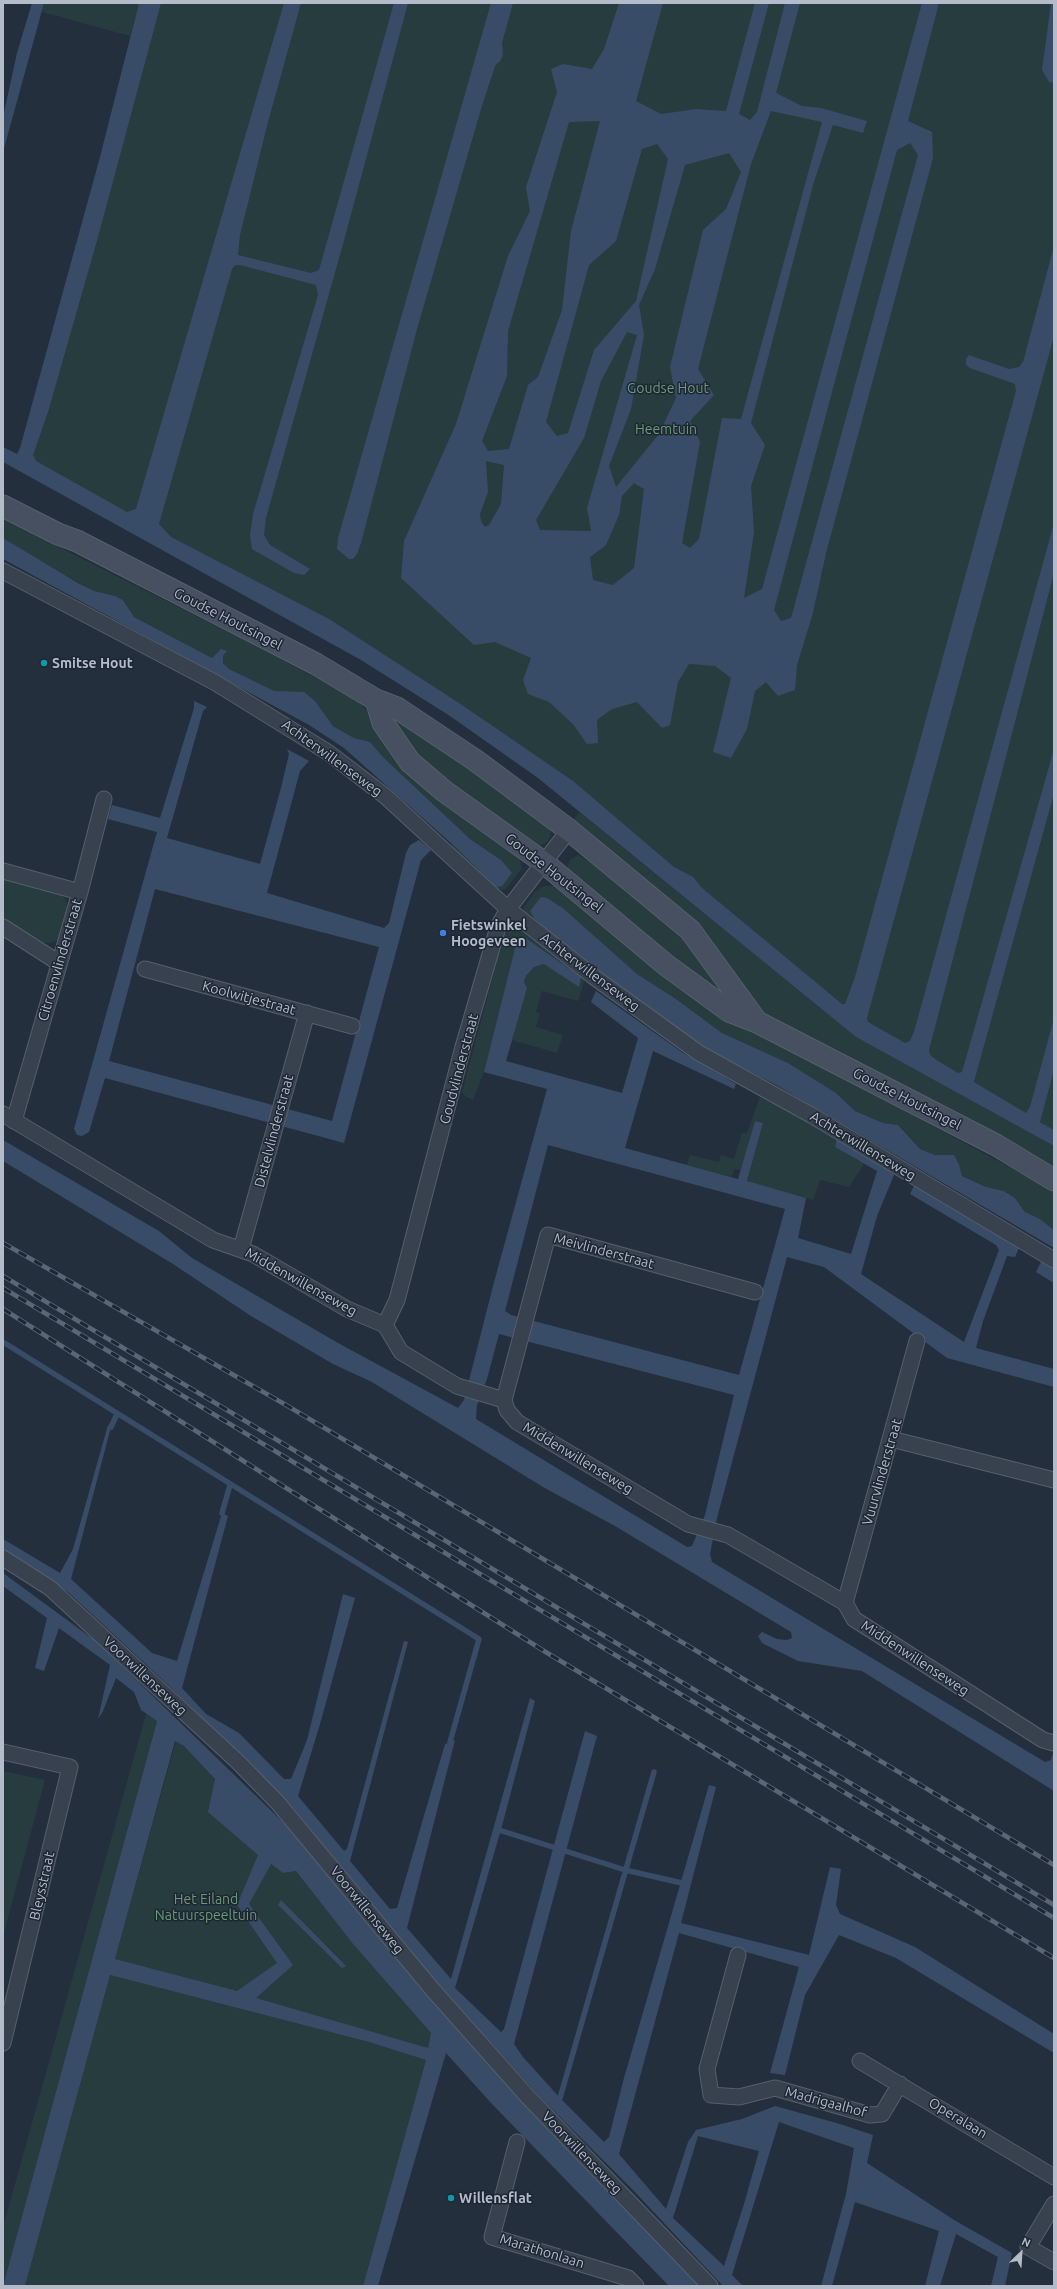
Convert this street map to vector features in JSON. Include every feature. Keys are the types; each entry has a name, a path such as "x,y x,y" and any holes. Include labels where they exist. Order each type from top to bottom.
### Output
{"main road":[{"name":"Goudse Houtsingel","path":"3,492 60,526 77,541"},
{"name":"Goudse Houtsingel","path":"3,506 58,534 77,541 316,664 376,700 397,708 469,756 569,830 690,930 757,1022"},
{"name":"Goudse Houtsingel","path":"376,700 383,723 410,762 444,791 543,862 666,965 729,1011 757,1022 996,1145 1054,1180"}],"street":[{"name":"Achterwillenseweg","path":"3,571 216,683 329,752 385,796 508,909 594,977 699,1053 811,1115 1054,1260"},
{"name":"Citroenvlinderstraat","path":"8,1117 59,963 80,892 104,799"},
{"name":"Goudvlinderstraat","path":"385,1325 397,1300 463,1047 498,928 508,909 569,830"},
{"path":"3,872 80,892"},
{"path":"3,927 59,963"},
{"name":"Koolwitjestraat","path":"145,969 352,1026"},
{"name":"Distelvlinderstraat","path":"241,1249 306,1013"},
{"name":"Middenwillenseweg","path":"8,1117 213,1240 253,1254 348,1308 385,1325"},
{"name":"Meivlinderstraat","path":"504,1400 548,1235 755,1292"},
{"path":"385,1325 401,1352 464,1388 504,1400"},
{"name":"Vuurvlinderstraat","path":"845,1602 917,1341"},
{"name":"Middenwillenseweg","path":"504,1400 507,1410 517,1422 688,1524 728,1535 845,1602 854,1619 1048,1741"},
{"path":"891,1439 1054,1480"},
{"name":"Voorwillenseweg","path":"3,1558 50,1588 238,1762 278,1803 432,1989 528,2097 710,2286"},
{"name":"Bleysstraat","path":"3,1752 70,1767 8,2004 3,2043"},
{"name":"Madrigaalhof","path":"738,1955 708,2069 712,2095 739,2097 775,2088 870,2115 882,2114 900,2084"},
{"name":"Operalaan","path":"860,2061 1054,2177"},
{"name":"Marathonlaan","path":"517,2142 492,2237 628,2278 636,2286"},
{"path":"1054,2204 1028,2246 1054,2262"}],"green space":[{"path":"44,3 139,3 130,36 42,12"},
{"name":"Goudse Hout","path":"150,3 1054,3 1054,773 966,1088 783,971 480,725 24,464"},
{"path":"3,519 246,641 341,691 360,704 519,857 522,868 505,890 498,889 494,894 449,848 452,844 496,887 501,860 470,839 384,758 370,742 354,738 333,726 315,701 285,692 274,692 229,669 223,663 223,656 227,652 212,658 134,617 123,600 115,596 94,591 33,557 3,538"},
{"path":"397,714 547,821 551,830 550,837 547,842 538,847 409,754 391,721"},
{"path":"1054,794 1054,1130 974,1082"},
{"path":"579,812 856,1037 1054,1146 1054,1169 764,1014 729,972 716,948 698,928 570,825"},
{"path":"578,855 592,863 681,933 729,997 721,994 572,878 567,868 570,860"},
{"path":"3,879 63,895 70,910 62,936 54,942 44,943 3,918"},
{"path":"544,886 560,886 793,1051 1054,1191 1054,1230 1040,1219 1025,1212 1015,1198 1004,1191 986,1187 962,1176 959,1164 954,1155 935,1155 920,1149 898,1125 883,1123 855,1111 836,1093 788,1063 722,1033 676,999 637,974 564,909 547,898 556,938 523,913 524,907 535,892"},
{"path":"516,923 585,979 578,1001 542,991 536,1012 540,1013 536,1027 563,1035 557,1053 512,1040 526,988 524,982 526,976 534,967 544,964 553,969 519,939 515,948 484,1072 473,1100 466,1097 462,1092 504,935 511,924"},
{"path":"760,1097 837,1137 835,1147 864,1164 849,1187 820,1180 813,1200 747,1182 763,1123 755,1121 741,1170 734,1169 732,1177 687,1165 690,1155 719,1162 721,1155 734,1159 742,1133 747,1133"},
{"path":"146,1714 157,1720 3,2286 3,2227"},
{"name":"Het Eiland Natuurspeeltuin","path":"176,1741 184,1746 215,1779 258,1855 283,1873 296,1871 353,1944 431,2033 428,2048 115,1959"},
{"path":"3,1771 45,1780 3,1936"},
{"path":"110,1975 369,2042 426,2060 363,2286 25,2286"}],"water":[{"path":"32,3 44,3 3,152 3,117 17,53"},
{"path":"139,3 161,3 98,237 48,412 33,455 36,461 127,512 136,509 284,3 301,3 268,122 240,235 238,255 311,273 319,270 394,3 408,3 343,244 266,518 264,535 270,545 310,569 304,575 294,573 252,549 250,535 253,514 318,295 316,285 240,265 235,265 232,269 159,524 171,537 329,619 459,703 573,781 674,867 693,877 702,888 842,1004 845,1004 855,977 1016,391 1015,384 970,368 966,365 966,359 969,355 1009,369 1019,367 1023,362 1054,246 1054,336 867,1018 868,1022 905,1043 910,1041 914,1032 1054,523 1054,573 929,1050 930,1055 938,1061 958,1073 962,1072 1054,749 1054,794 974,1082 1026,1113 1030,1107 1054,1018 1054,1070 1040,1122 1054,1130 1054,1146 856,1037 538,778 450,716 361,660 3,462 3,447 17,454 20,448 100,157"},
{"path":"491,3 513,3 502,43 503,54 501,60 495,66 481,109 417,329 361,543 357,554 353,559 349,559 337,549 338,538"},
{"path":"619,3 663,3 636,101 661,114 696,109 726,111 755,3 769,3 739,114 750,120 757,112 785,3 800,3 776,93 802,106 821,108 867,121 863,133 833,125 813,185 751,423 765,445 751,486 754,532 744,598 762,589 922,3 939,3 908,121 932,132 933,158 826,553 813,613 797,665 795,690 778,696 766,682 755,691 747,729 731,758 713,752 731,678 715,666 689,664 678,682 670,725 662,728 637,702 612,709 597,720 598,743 587,744 573,724 549,702 528,694 523,680 531,658 495,642 474,645 401,578 404,541 456,424 508,256 530,211 526,187 557,92 551,69 563,64 592,69 604,49","holes":["771,111 822,122 741,419 722,418 699,539 690,548 682,543 700,442 690,421 714,395 698,369 751,164","600,121 571,231 562,310 538,377 528,385 509,449 488,451 482,441 507,376 508,331 569,122","910,143 918,155 791,618 781,621 774,610 897,150","657,144 668,159 636,301 594,350 568,433 557,436 546,422 589,265 616,241 642,149","729,153 741,172 726,209 703,230 670,367 676,398 659,434 616,487 609,466 631,409 644,335 639,305 655,269 685,165","627,332 637,335 587,508 591,531 540,530 536,520 584,438 601,381","486,461 504,465 501,504 489,525 485,527 481,521 480,514 488,492","634,483 644,489 634,568 613,585 593,580 590,557 606,545 619,515 622,496"]},
{"path":"1051,3 1054,3 1054,83 1049,82 1042,70"},
{"path":"3,538 78,583 94,591 115,596 123,600 134,617 212,658 221,649 227,651 223,656 223,663 229,669 274,691 304,692 315,701 333,726 354,738 370,742 384,758 470,839 501,860 512,873 502,886 496,887 452,844 344,748 309,725 3,559"},
{"path":"194,701 207,707 203,711 167,838 260,864 289,754 287,749 309,761 300,771 267,893 384,928 389,923 406,853 410,845 419,840 431,850 421,860 344,1143 105,1078 89,1132 82,1136 77,1135 74,1129 157,832 108,819 112,805 160,818 194,708","holes":["155,889 379,947 332,1121 109,1061"]},
{"path":"541,897 547,898 564,909 637,974 676,999 722,1033 788,1063 836,1093 855,1111 883,1123 898,1125 920,1149 935,1155 954,1155 959,1164 962,1176 986,1187 1004,1191 1015,1198 1025,1212 1040,1219 1054,1230 1054,1248 778,1086 701,1046 625,992 556,938 534,918 530,911"},
{"path":"524,937 581,977 579,987 544,964 534,967 526,976 524,982 527,988 506,1061 622,1093 638,1038 591,1002 596,991 683,1053 736,1084 734,1089 653,1051 625,1148 738,1179 755,1121 763,1123 747,1181 806,1198 798,1238 851,1254 877,1171 835,1147 837,1137 888,1167 894,1175 877,1216 861,1274 964,1342 999,1250 996,1245 910,1194 914,1186 922,1188 1019,1248 1015,1257 1007,1256 983,1321 976,1348 1054,1369 1054,1387 947,1358 824,1267 787,1257 717,1518 710,1554 712,1562 1045,1762 1051,1760 1054,1750 1054,1791 862,1671 798,1661 762,1643 758,1636 762,1632 777,1639 787,1640 792,1638 791,1632 615,1526 543,1487 372,1382 333,1364 251,1316 173,1264 3,1161 3,1140 159,1231 192,1258 338,1343 458,1408 464,1400 493,1286 547,1089 484,1072 515,948 519,939","holes":["548,1145 785,1209 739,1375 511,1315 505,1311","499,1334 734,1395 705,1515 692,1546 687,1547 476,1419 477,1405 487,1379"]},
{"path":"1043,1258 1054,1265 1054,1283 1036,1272"},
{"path":"108,1425 111,1427 71,1579 152,1653 177,1661 222,1513 228,1516 182,1688 206,1714 239,1733 284,1779 291,1779 307,1740 343,1594 355,1598 320,1724 298,1796 344,1851 347,1849 404,1641 408,1642 350,1861 390,1909 397,1908 445,1744 455,1740 407,1928 451,1979 530,1698 535,1701 502,1826 455,1988 501,2032 504,2029 585,1731 597,1736 514,2044 523,2057 560,2098 604,2142 609,2137 624,2078 709,1785 716,1787 681,1923 809,1955 830,1867 841,1869 836,1905 840,1914 915,1947 1054,2034 1054,2053 896,1958 839,1935 805,1995 785,2075 770,2073 799,1967 679,1933 619,2154 666,2209 688,2142 696,2130 742,2119 775,2106 873,2135 867,2163 954,2220 1012,2253 1005,2286 991,2286 998,2257 956,2234 940,2286 925,2286 939,2231 855,2202 832,2286 821,2286 846,2194 854,2148 779,2122 732,2275 743,2286 723,2286 633,2190 540,2097 432,1977 289,1803 165,1682 68,1592 3,1549 3,1539 60,1573 73,1549","holes":["698,2136 759,2151 744,2204 724,2266 673,2218"]},
{"path":"3,1573 97,1642 317,1855 702,2286 669,2286 492,2104 446,2053 378,2286 363,2286 426,2060 369,2042 110,1975 25,2286 3,2286 157,1721 141,1710 134,1692 116,1678 103,1711 98,1719 110,1665 59,1628 44,1671 35,1668 47,1618 3,1586","holes":["175,1741 184,1746 215,1779 208,1812 258,1855 237,1905 277,1963 237,1991 115,1959","271,1864 283,1873 296,1871 353,1944 431,2033 428,2048 256,1998 293,1965 249,1904"]},
{"path":"281,1900 346,1966 342,1968 278,1905"}],"waterway":[{"path":"3,1342 479,1639 450,1742"},
{"path":"111,1427 117,1414"},
{"path":"222,1513 230,1485"},
{"path":"560,2098 654,1772"},
{"path":"499,1830 625,1870 682,1883"}],"railway":[{"path":"3,1243 286,1405 1054,1865"},
{"path":"3,1276 1054,1905"},
{"path":"3,1288 1054,1918"},
{"path":"3,1309 544,1651 1054,1958"}],"place":[{"name":"Smitse Hout","path":"44,663"},
{"name":"Fietswinkel Hoogeveen","path":"443,933"},
{"name":"Willensflat","path":"451,2198"}],"park label":[{"name":"Heemtuin","path":"666,429"}]}
